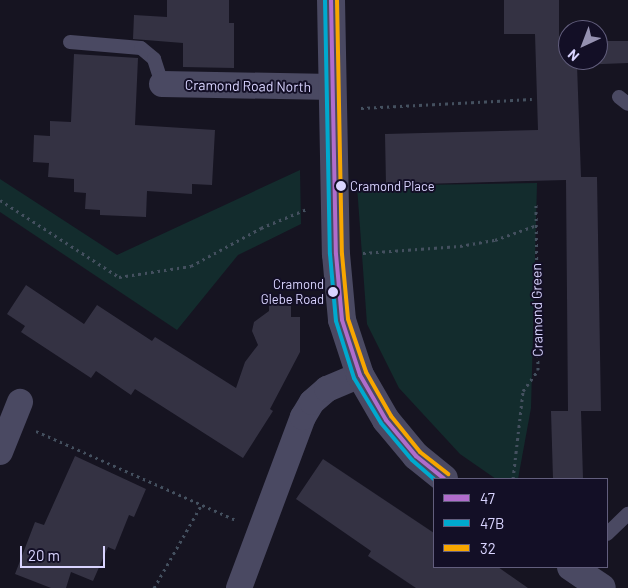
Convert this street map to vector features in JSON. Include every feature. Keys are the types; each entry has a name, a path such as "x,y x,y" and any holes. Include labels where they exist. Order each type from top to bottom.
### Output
{"street":[{"path":"331,0 334,198 336,254 342,320 360,375 386,420 416,456 443,478"},
{"name":"Cramond Road North","path":"162,84 333,98"},
{"path":"239,588 312,402 327,389 360,375"},
{"path":"0,452 16,412"},
{"path":"574,568 602,588"}],"lane":[{"path":"70,42 140,48 154,59 162,84"},
{"path":"608,533 628,514"}],"path":[{"path":"333,98 532,99"},
{"path":"0,200 119,277 191,266 261,228 334,198"},
{"name":"Cramond Green","path":"513,478 523,391 538,370 536,203"},
{"path":"336,254 420,252 495,240 537,225"},
{"path":"16,412 261,531"},
{"path":"154,588 202,504"}],"green space":[{"path":"300,170 301,224 238,255 177,330 0,212 0,179 117,255"},
{"path":"537,183 531,408 518,478 495,478 460,454 399,388 367,324 357,186"}],"building":[{"path":"167,0 229,0 229,23 234,23 234,68 183,67 183,43 133,39 134,15 167,17"},
{"path":"504,0 559,0 558,70 577,70 581,177 597,177 601,411 568,411 566,180 386,185 385,134 538,130 535,34 504,34"},
{"path":"608,41 628,41 628,63 608,64"},
{"path":"74,54 138,58 135,125 215,130 212,185 192,184 192,194 147,191 146,217 100,215 100,210 85,209 86,193 74,192 74,179 48,177 49,163 33,162 34,135 50,136 50,121 71,122"},
{"path":"26,285 84,324 97,305 152,341 155,337 236,388 245,362 258,345 252,331 254,322 269,311 269,305 291,306 291,317 300,317 300,352 270,409 273,411 243,458 135,389 131,395 96,371 91,378 21,332 25,326 7,314"},
{"path":"551,411 581,411 583,478 553,478"},
{"path":"75,456 146,489 134,517 129,515 115,550 108,547 93,581 71,572 66,588 51,588 15,574 35,522 44,525"},
{"path":"323,459 433,532 433,568 499,568 528,588 416,588 368,556 371,551 296,499"}],"transit line":[{"name":"47B","path":"325,0 330,254 336,321 354,378 381,423 412,460 433,478"},
{"name":"47","path":"331,0 336,254 342,320 360,375 386,420 416,456 443,478"},
{"name":"32","path":"337,0 342,254 348,319 366,372 391,416 420,452 448,474"}],"place":[{"name":"Cramond Place","path":"341,186"},
{"name":"Cramond Glebe Road","path":"333,292"}]}
